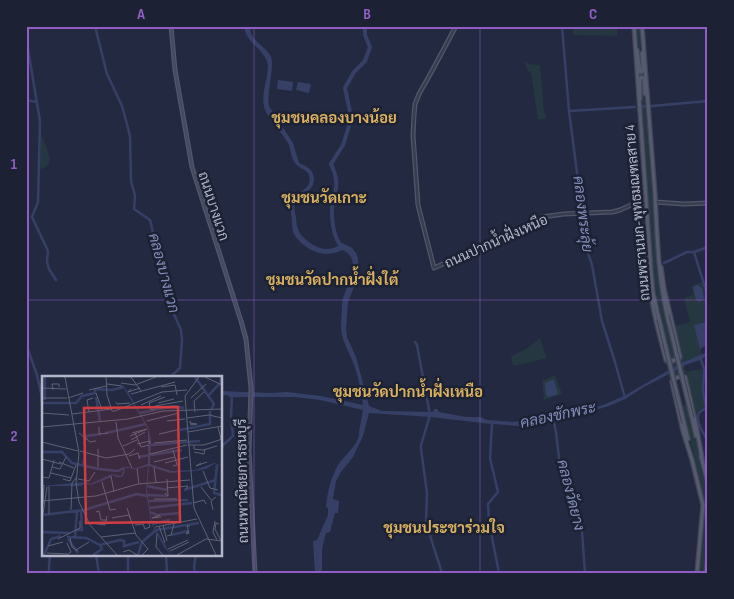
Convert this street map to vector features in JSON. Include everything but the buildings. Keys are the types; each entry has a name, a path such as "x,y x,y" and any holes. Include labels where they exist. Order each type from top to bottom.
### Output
{"main road":[{"name":"ถนนบางแวก","path":"171,26 175,72 191,164 246,339 251,388"},
{"name":"ถนนพรานนก-พุทธมณฑลสาย 4","path":"634,26 653,292 702,505 697,573"},
{"name":"ถนนพรานนก-พุทธมณฑลสาย 4","path":"642,26 661,285 708,483"},
{"path":"635,48 638,52 640,72 642,72 642,52 644,47"},
{"path":"639,105 640,79 642,77 644,78 645,96 648,102"},
{"path":"651,271 652,297 668,362 680,357 660,263"},
{"path":"692,460 672,381 681,376 685,377 702,458"},
{"name":"ถนนพาณิชยการธนบุรี","path":"251,388 249,453 255,573"},
{"path":"706,573 708,554"}],"street":[{"name":"ถนนปากน้ำฝั่งเหนือ","path":"456,26 419,94 415,104 414,115 413,134 418,205 434,268 520,233 542,217 612,212 631,204 646,203"},
{"path":"655,202 708,203"}],"shaded area":[{"path":"573,26 617,26 617,36 573,35"},
{"path":"636,26 640,26 641,70 637,49"},
{"path":"524,62 540,65 544,111 547,118 538,120 531,73"},
{"path":"641,78 645,100 658,274 668,327 679,359 681,358 675,326 690,322 684,298 693,295 692,286 704,281 708,296 708,323 695,325 702,354 683,362 686,372 702,369 705,408 698,412 697,418 686,373 669,378 661,332 664,330 654,281"},
{"path":"41,137 43,137 48,151 49,161 45,168 40,169"},
{"path":"540,338 547,358 513,366 511,356 528,348"},
{"path":"555,375 562,394 544,400 542,379 544,380"},
{"path":"687,404 708,492 708,534 704,573 699,573 705,503 682,406"}],"water":[{"path":"245,26 250,26 252,35 272,59 269,106 293,143 299,163 309,168 314,178 312,187 300,195 294,203 299,232 308,241 320,248 332,248 342,243 352,248 358,258 358,277 348,302 346,328 347,337 356,357 369,406 382,411 433,412 434,409 437,409 439,412 466,417 480,417 487,420 512,422 539,419 603,405 624,396 683,362 708,352 708,355 609,406 519,426 369,413 363,436 353,457 336,481 333,499 339,501 338,513 335,513 330,532 326,533 322,549 322,573 315,573 313,541 317,540 328,515 328,508 326,507 333,475 359,436 363,410 320,400 295,397 229,397 228,395 222,395 222,391 287,392 321,396 363,405 356,371 341,331 343,298 353,267 349,254 342,250 329,254 316,252 305,246 294,234 290,204 292,198 309,184 309,175 295,163 289,145 265,110 263,97 268,72 267,61 245,31"},
{"path":"278,80 293,82 292,91 277,89"},
{"path":"298,82 311,84 309,93 296,90"},
{"path":"697,285 702,288 704,299 699,302 696,300 693,287"},
{"path":"708,323 708,344 700,349 694,325"},
{"path":"554,380 558,393 548,397 546,395 545,383"}],"waterway":[{"name":"คลองบางแวก","path":"95,26 107,74 122,106 130,137 131,181 135,196 134,209 150,220 160,262 171,290 173,312 181,330 180,368 171,376"},
{"path":"341,246 335,234 332,220 336,184 331,164 343,145 350,123 350,112 345,88 354,72 365,61 370,47 365,35 365,26"},
{"name":"คลองพระลุ้ย","path":"562,26 569,111 587,250 592,265 602,321 625,398"},
{"path":"26,37 40,121 38,202 32,217 48,251 47,262 56,280"},
{"path":"26,100 37,102"},
{"path":"652,106 708,101"},
{"path":"569,111 635,107"},
{"path":"664,263 687,252 694,252 708,247"},
{"path":"694,252 708,297"},
{"path":"415,342 430,415 421,445 427,493 426,523 442,573"},
{"path":"26,344 37,375 42,404"},
{"path":"700,357 704,369 703,391 706,408 699,413 698,419 708,441"},
{"path":"222,448 233,436 231,417 232,395"},
{"name":"คลองวัดยาง","path":"553,418 559,458 572,513 580,519 585,573"},
{"path":"492,423 490,458 498,492 488,504 489,522 499,573"},
{"path":"49,573 50,556"},
{"path":"96,556 99,573"},
{"path":"128,556 128,573"},
{"path":"166,556 167,573"},
{"path":"195,573 196,556"}],"district":[{"name":"ชุมชนคลองบางน้อย","path":"334,118"},
{"name":"ชุมชนวัดเกาะ","path":"324,198"},
{"name":"ชุมชนวัดปากน้ำฝั่งใต้","path":"332,280"},
{"name":"ชุมชนวัดปากน้ำฝั่งเหนือ","path":"408,392"},
{"name":"ชุมชนประชาร่วมใจ","path":"444,528"}],"water label":[{"name":"คลองชักพระ","path":"558,415"}]}
